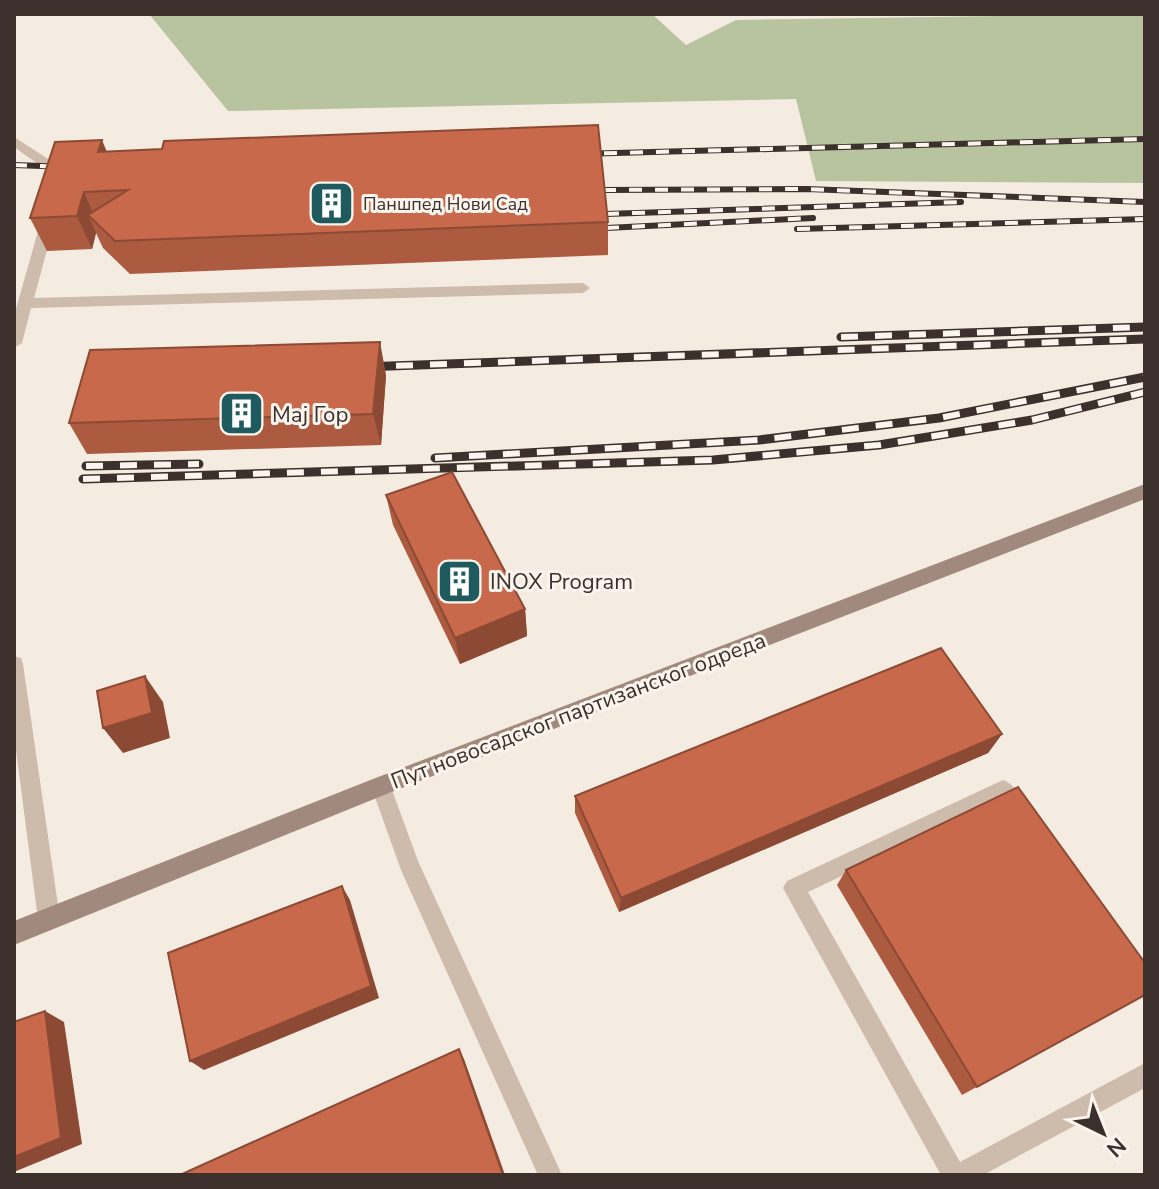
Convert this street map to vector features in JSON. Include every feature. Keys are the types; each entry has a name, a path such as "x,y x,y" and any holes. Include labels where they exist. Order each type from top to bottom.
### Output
{"street":[{"name":"Пут новосадског партизанског одреда","path":"14,933 381,786 1145,491"}],"lane":[{"path":"14,141 51,167 58,184 14,343"},
{"path":"25,303 583,288"},
{"path":"14,664 49,919"},
{"path":"381,786 408,863 550,1175"},
{"path":"1031,827 1003,789 794,888 956,1175 1145,1075"}],"green space":[{"path":"149,14 666,14 653,15 686,45 736,20 1145,14 1145,183 816,181 796,99 228,111"}],"building":[{"name":"Паншпед Нови Сад","path":"598,125 608,222 115,241 88,215 128,190 84,192 77,216 30,218 55,142 102,140 98,152 162,149 164,141"},
{"path":"380,342 373,414 69,423 90,350"},
{"name":"INOX Program","path":"452,472 525,609 455,638 386,495"},
{"path":"941,648 1002,734 621,898 575,796"},
{"path":"145,676 152,713 103,728 97,691"},
{"path":"1018,787 1145,963 1145,995 977,1087 846,870"},
{"path":"342,886 371,986 190,1061 168,953"},
{"path":"45,1011 61,1138 14,1157 14,1022"},
{"path":"459,1049 503,1175 180,1175"}],"railway":[{"path":"578,154 1145,139"},
{"path":"14,165 70,167"},
{"path":"603,190 807,189 1145,202"},
{"path":"606,214 961,202"},
{"path":"606,228 813,218"},
{"path":"797,229 1145,219"},
{"path":"841,337 1145,327"},
{"path":"362,367 1145,339"},
{"path":"435,458 759,440 939,418 1145,377"},
{"path":"83,479 713,460 879,445 1032,420 1145,392"},
{"path":"86,466 199,464"}],"place":[{"name":"Паншпед Нови Сад","path":"332,204"},
{"name":"Мај Гор","path":"241,414"},
{"name":"INOX Program","path":"459,581"}]}
